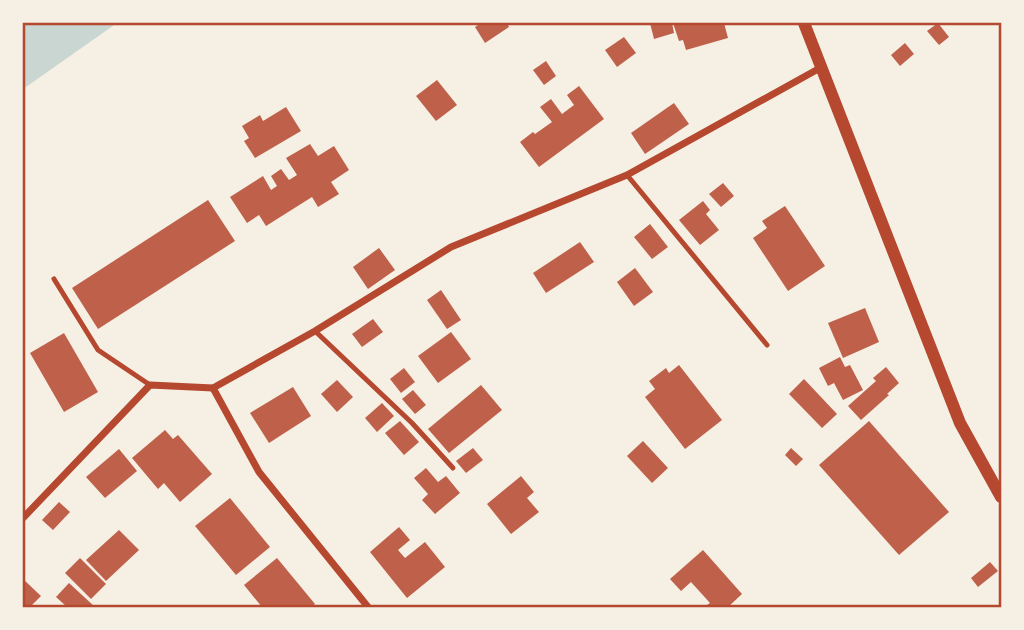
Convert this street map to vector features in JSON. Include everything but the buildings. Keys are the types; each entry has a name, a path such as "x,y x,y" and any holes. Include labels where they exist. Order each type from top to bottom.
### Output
{"street":[{"path":"804,23 960,423 1001,497"},
{"path":"23,518 149,385 213,388 315,331 451,247 627,174 820,68"},
{"path":"213,388 259,472 368,607"}],"lane":[{"path":"627,174 767,345"},
{"path":"54,279 98,350 149,385"},
{"path":"315,331 412,423 453,468"}],"shaded area":[{"path":"23,23 117,23 23,89"}]}
